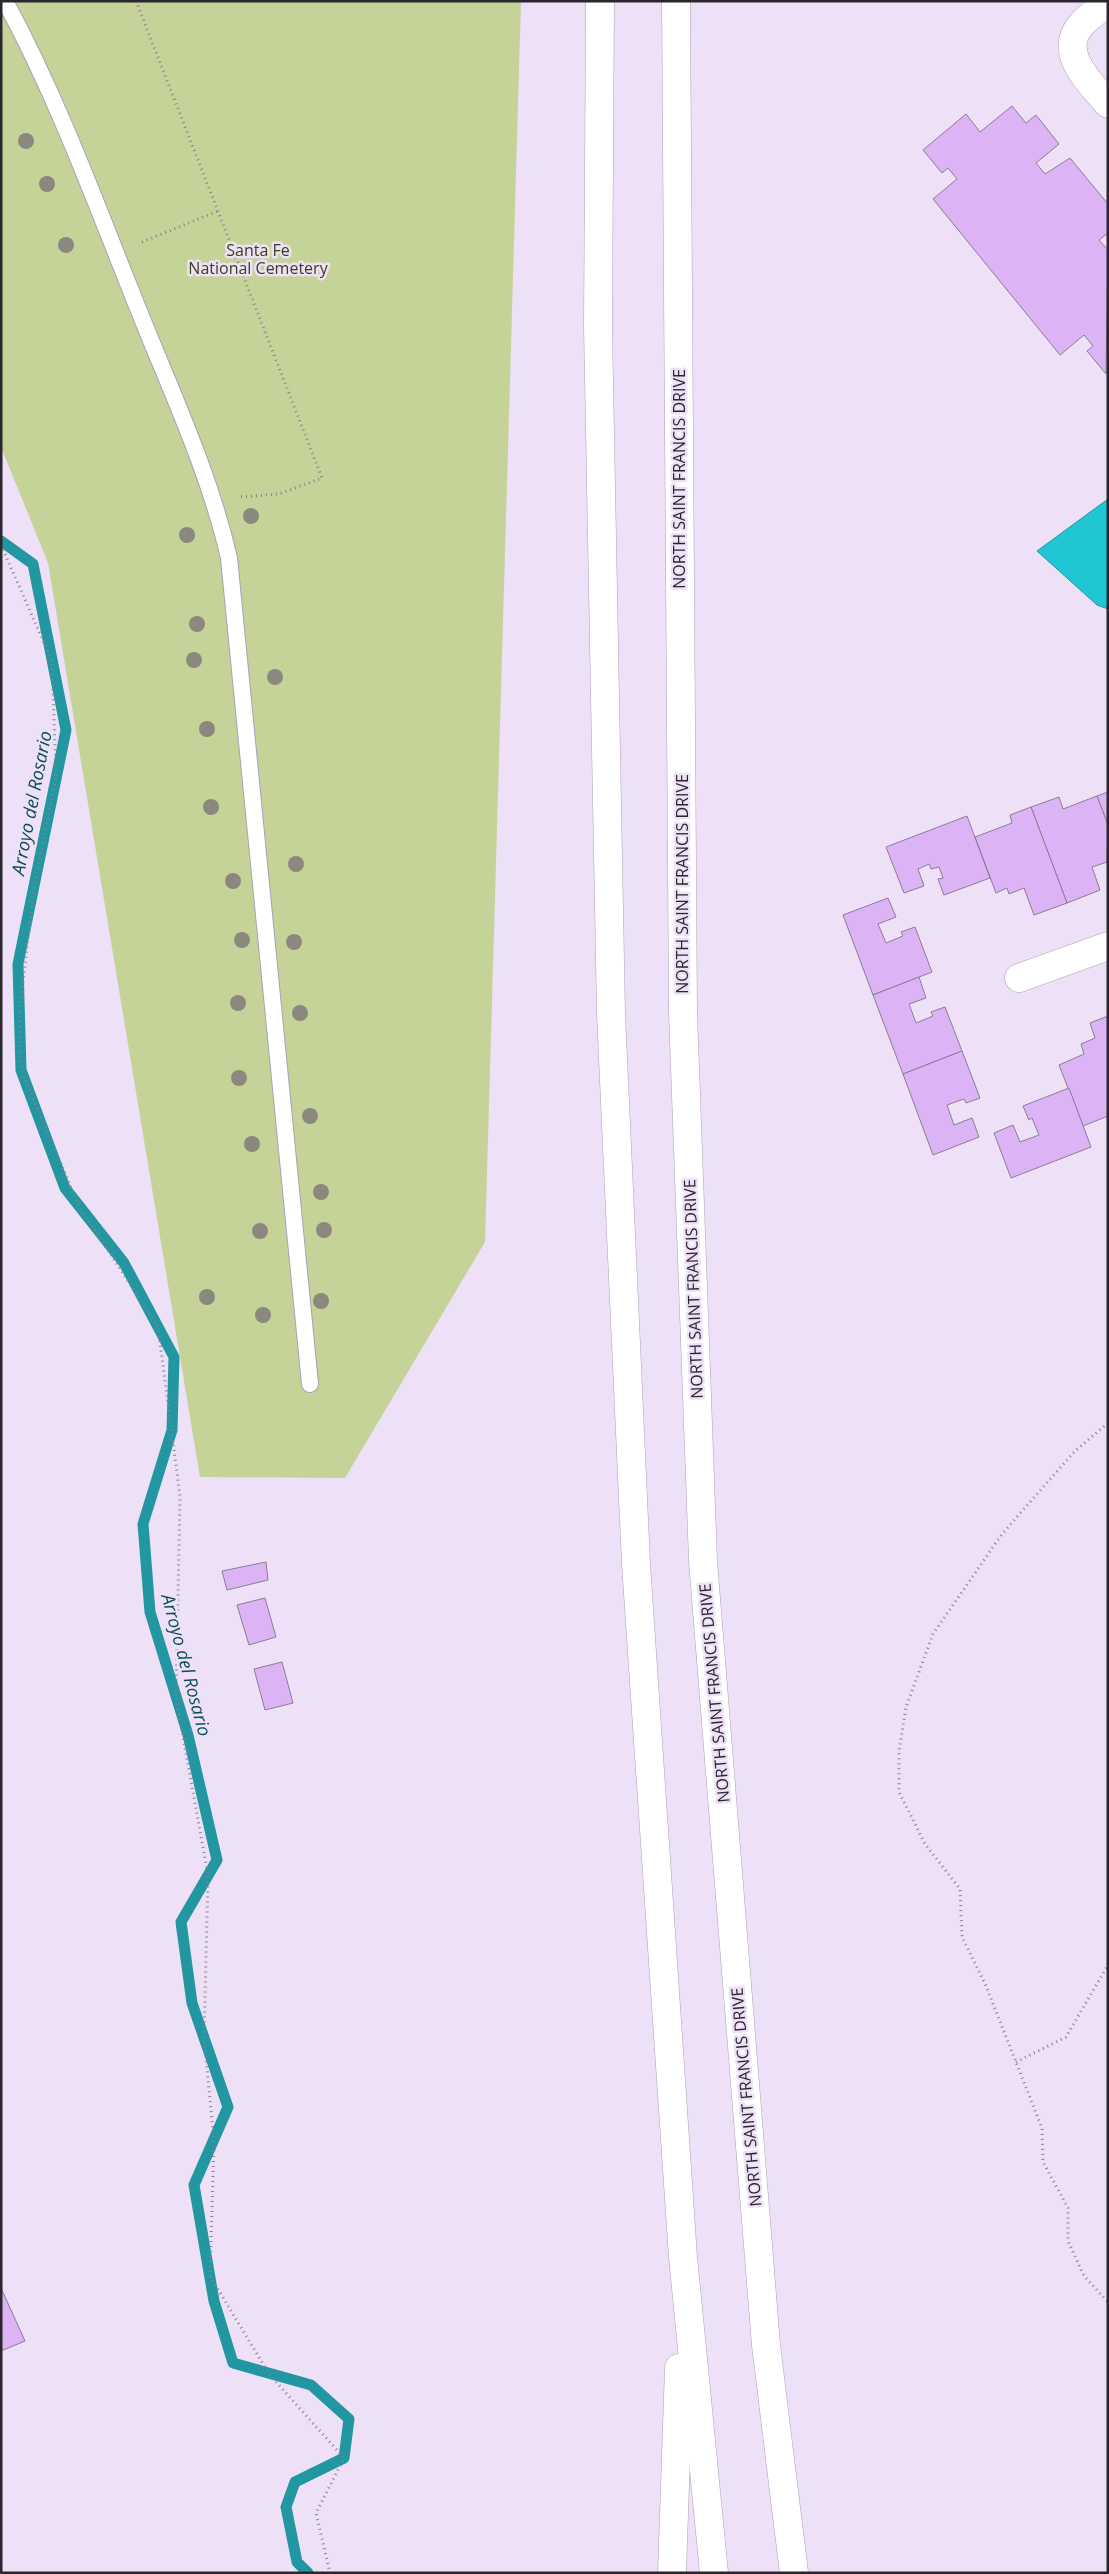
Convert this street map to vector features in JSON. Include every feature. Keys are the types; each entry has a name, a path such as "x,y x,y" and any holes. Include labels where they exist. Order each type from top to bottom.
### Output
{"main road":[{"path":"600,1 598,327 611,1014 636,1564 683,2257 714,2573"},
{"name":"NORTH SAINT FRANCIS DRIVE","path":"676,1 682,1013 703,1561 766,2345 794,2573"},
{"path":"1108,2 1082,23 1071,45 1074,58 1080,70 1108,104"},
{"path":"1019,978 1108,946"},
{"path":"672,2573 683,2257"}],"lane":[{"path":"5,1 39,66 115,252 214,499 229,558 310,1384"}],"path":[{"path":"136,1 322,478 279,494 214,499"},
{"path":"115,252 218,212"},
{"path":"1,545 52,660 56,777 33,896 20,1010 21,1070 80,1206 158,1327 180,1496 176,1698 208,1875 204,2037 214,2140 210,2276 269,2374 344,2458 316,2513 330,2573"},
{"path":"1108,1423 1075,1451 1002,1534 933,1634 906,1707 899,1751 899,1792 925,1844 960,1889 962,1936 986,1986 1042,2128 1043,2162 1068,2208 1068,2241 1084,2276 1108,2302"},
{"path":"1016,2062 1066,2037 1108,1965"}],"green space":[{"name":"Santa Fe National Cemetery","path":"1,1 521,1 485,1242 345,1478 200,1477 48,563 1,447"}],"water":[{"path":"1108,499 1108,609 1097,605 1037,551"}],"building":[{"path":"1012,106 1026,123 1036,115 1059,144 1036,163 1045,174 1070,158 1108,204 1108,233 1099,240 1108,250 1106,374 1087,351 1093,346 1084,335 1060,355 933,199 957,179 948,168 942,173 923,150 966,114 980,132"},
{"path":"1108,792 1108,825 1097,796"},
{"path":"1097,796 1108,825 1107,862 1092,867 1100,890 1067,903 1031,807 1059,797 1063,809"},
{"path":"1031,807 1067,903 1034,915 1024,888 1009,894 1007,888 996,893 975,837 1012,823 1010,815"},
{"path":"967,816 990,878 944,895 938,879 943,878 939,867 931,869 929,864 918,869 924,886 904,893 886,847"},
{"path":"888,898 896,917 878,924 886,943 903,936 901,932 915,927 932,972 873,995 843,915"},
{"path":"919,977 926,998 909,1004 916,1023 933,1016 931,1012 945,1007 962,1051 903,1074 873,995"},
{"path":"1108,1016 1108,1116 1083,1126 1059,1065 1084,1054 1081,1044 1095,1038 1090,1023"},
{"path":"962,1051 980,1098 966,1103 964,1099 947,1105 954,1125 972,1118 979,1137 933,1155 903,1074"},
{"path":"1069,1088 1091,1147 1011,1178 994,1133 1013,1125 1020,1142 1039,1135 1032,1118 1029,1120 1023,1106"},
{"path":"266,1562 268,1580 227,1590 222,1571"},
{"path":"265,1598 276,1637 249,1645 237,1605"},
{"path":"282,1662 293,1703 265,1710 254,1669"},
{"path":"1,2288 25,2341 1,2351"}],"waterway":[{"name":"Arroyo del Rosario","path":"1,541 33,564 66,730 18,964 21,1070 65,1188 124,1263 174,1357 172,1430 143,1524 150,1612 188,1735 217,1860 181,1922 192,2003 228,2107 194,2185 214,2301 233,2363 311,2385 349,2419 344,2458 295,2482 286,2507 297,2562 308,2573"}]}
